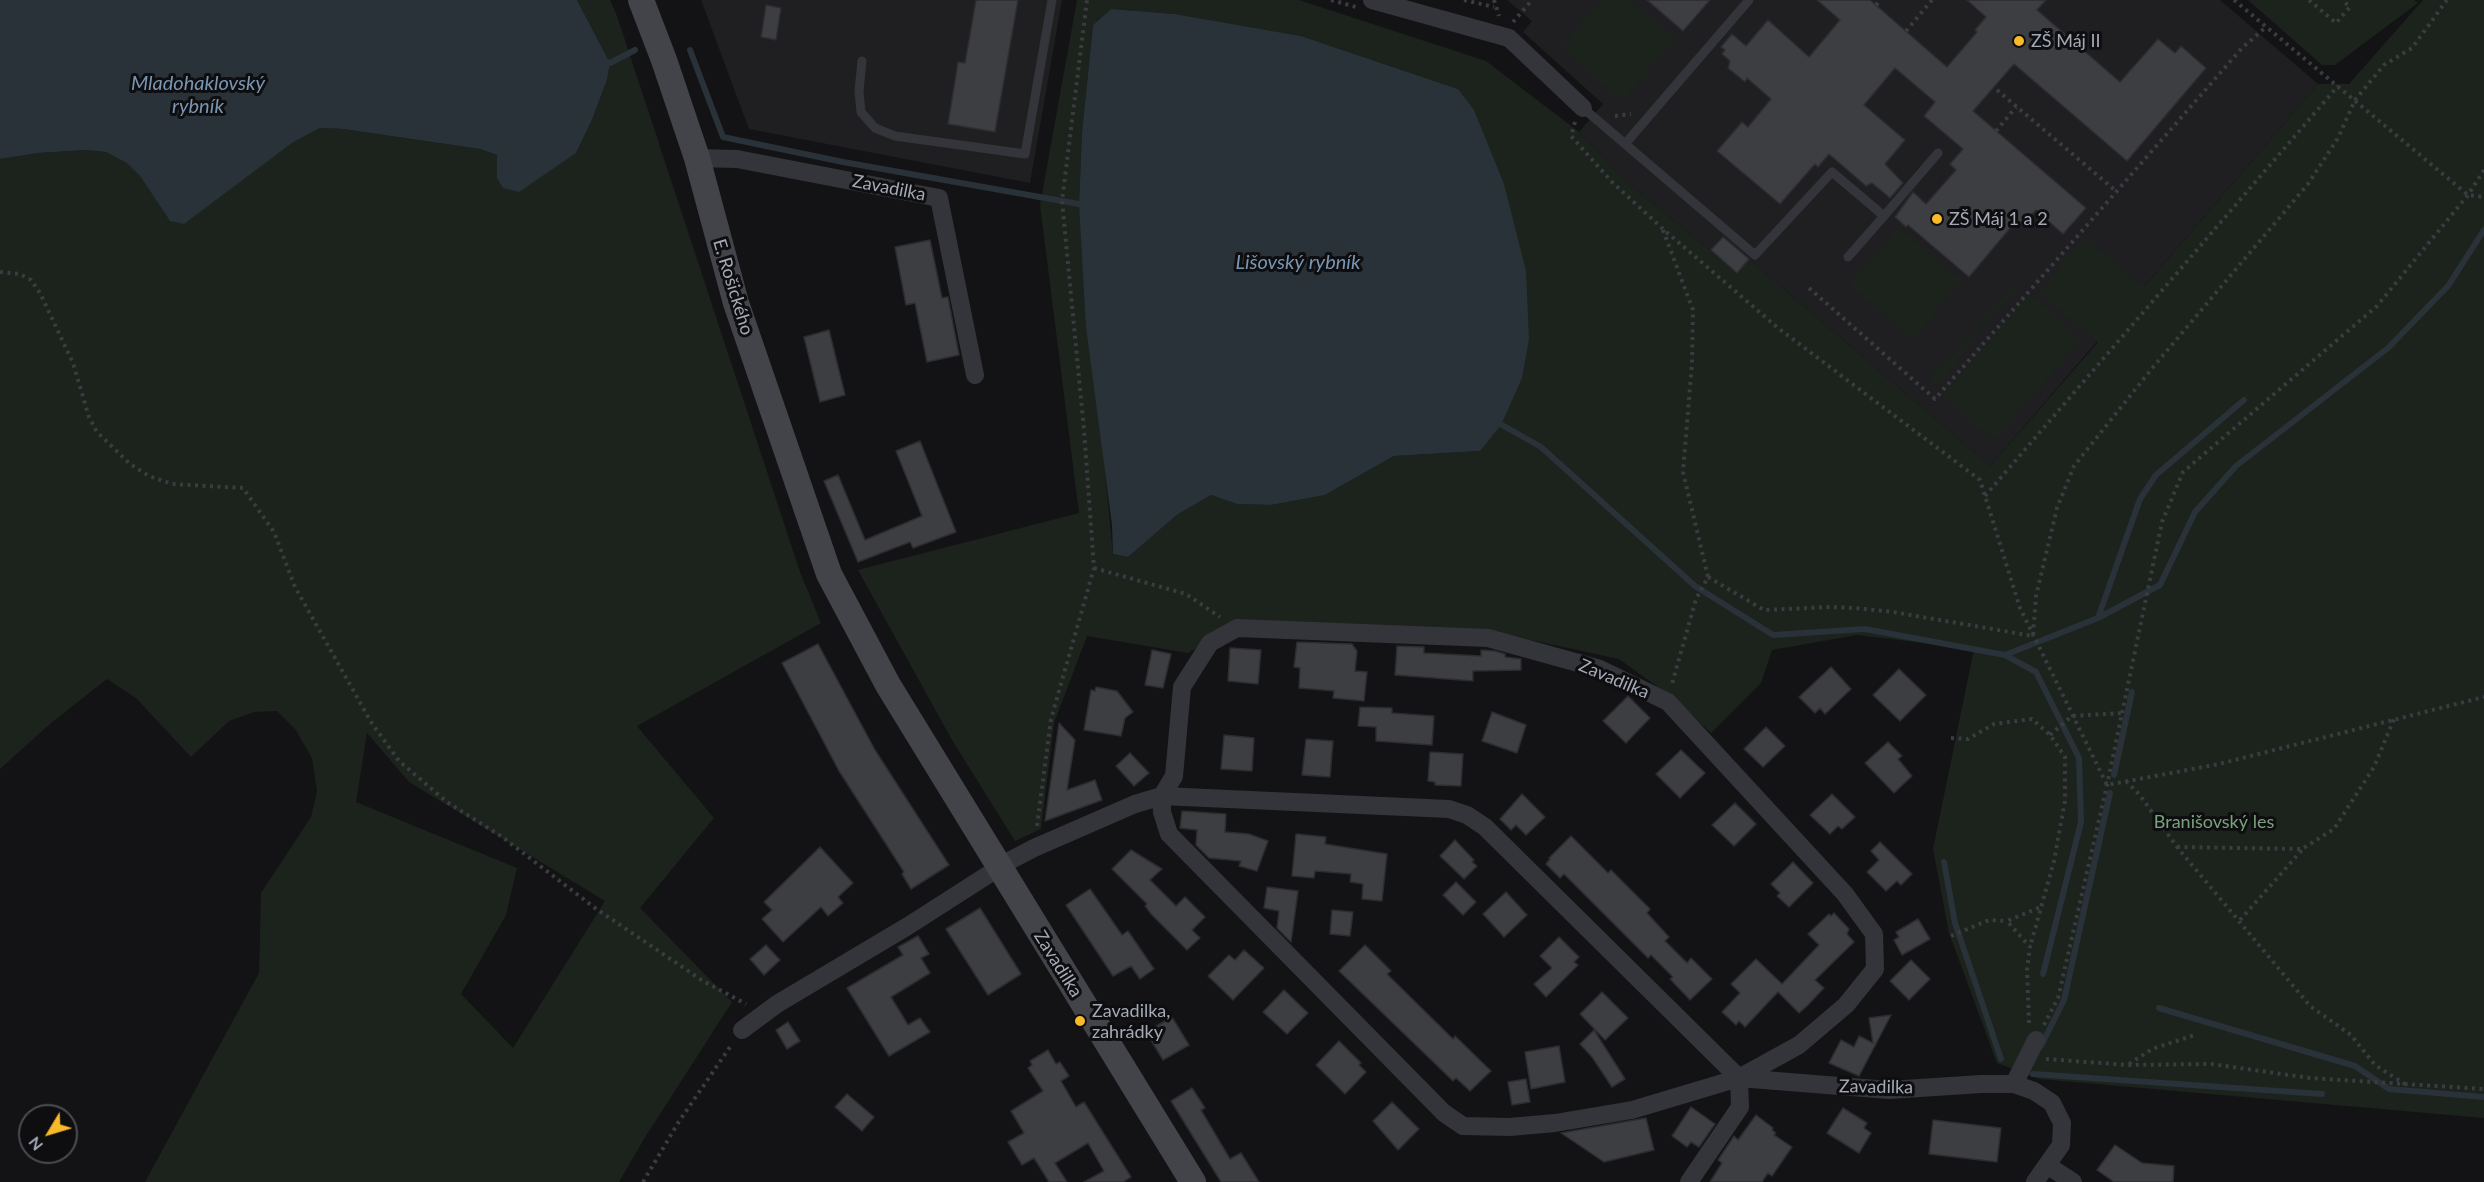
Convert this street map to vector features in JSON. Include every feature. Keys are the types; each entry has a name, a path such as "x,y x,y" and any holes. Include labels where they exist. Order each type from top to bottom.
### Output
{"street":[{"name":"E. Rošického","path":"640,0 664,60 697,158 736,303 829,574"},
{"path":"1369,5 1509,38 1584,108"},
{"name":"Zavadilka","path":"697,158 737,159 939,198 975,375"},
{"name":"Zavadilka","path":"829,574 888,685 1193,1182"},
{"name":"Zavadilka","path":"1162,796 1162,813 1169,834 1444,1113 1463,1126 1510,1127 1632,1110 1739,1078 1799,1045 1846,1005 1875,969 1874,934 1845,894 1668,702 1600,669 1488,638 1237,628"},
{"path":"1162,796 1174,776 1182,687 1210,643 1237,628"},
{"path":"742,1030 764,1012 908,926 999,868 1034,848 1135,804 1162,796 1449,808 1467,815 1485,827 1739,1078 1740,1107 1689,1182"},
{"path":"2014,1084 2031,1050"},
{"name":"Zavadilka","path":"1739,1078 1889,1090 2014,1084 2034,1091 2052,1103 2062,1123 2061,1145 2036,1182"},
{"path":"2047,1165 2073,1182"}],"lane":[{"path":"862,61 859,91 861,112 874,128 895,136 1025,154 1052,0"},
{"path":"1625,144 1749,0"},
{"path":"1584,108 1755,255 1832,172 1884,216"},
{"path":"1848,257 1938,153"}],"path":[{"path":"1034,848 1051,719 1094,567 1084,430 1062,201 1087,0"},
{"path":"1331,0 1369,5"},
{"path":"1464,0 1494,7 1494,0"},
{"path":"1522,12 1532,0"},
{"path":"1876,5 1881,0"},
{"path":"1906,31 1932,0"},
{"path":"2234,0 2468,195 2484,197"},
{"path":"2239,5 2243,0"},
{"path":"2309,0 2336,23 2350,7 2342,0"},
{"path":"2033,636 2036,596 2056,508 2074,466 2154,366 2308,184 2338,138 2355,100 2384,65 2412,48 2447,0"},
{"path":"1809,288 1935,399 2242,48 2266,27"},
{"path":"1985,497 2337,86"},
{"path":"1997,90 2116,191"},
{"path":"1996,131 2016,107"},
{"path":"1584,108 1574,125 1571,136 1612,182 1778,328 1980,480 2020,608 2107,784"},
{"path":"1565,117 1574,125"},
{"path":"2031,1050 2058,998 2107,784 2162,522 2183,472 2377,306 2468,195 2484,170"},
{"path":"1663,229 1693,310 1692,363 1683,472 1708,577 1696,599 1668,702"},
{"path":"0,272 20,274 31,280 40,293 73,363 84,393 89,417 97,432 130,464 149,476 172,484 243,488 274,532 295,587 371,722 399,760 438,795 501,836 595,908 703,981 764,1012"},
{"path":"1094,567 1186,594 1237,628"},
{"path":"1708,577 1764,610 1830,607 1874,610 2033,636"},
{"path":"2107,784 2219,764 2484,697"},
{"path":"2050,735 2072,716 2121,712"},
{"path":"2240,920 2302,849 2334,829 2374,767 2394,718"},
{"path":"1951,738 1968,739 1994,724 2032,719 2050,735 2066,758 2065,801 2054,861 2030,947 2027,970 2031,1050"},
{"path":"2126,781 2139,794 2177,847 2310,1006 2351,1035 2376,1065 2406,1084"},
{"path":"2177,847 2302,849"},
{"path":"1952,936 1989,920 2007,921 2043,906"},
{"path":"2007,921 2030,947"},
{"path":"643,1182 678,1123 742,1030"},
{"path":"2128,1065 2152,1049 2195,1035"},
{"path":"2031,1050 2128,1065 2211,1064 2310,1078 2484,1089"}],"shaded area":[{"path":"701,0 1062,0 1030,183 749,129"},
{"name":"ZŠ Máj 1 a 2","path":"1507,0 2220,0 2318,84 1990,466 1749,259 1737,273 1625,180 1579,132 1603,104 1523,32 1532,21"}],"green space":[{"path":"577,0 610,0 617,16 800,572 821,623 637,726 714,818 640,908 732,1002 619,1182 145,1182 259,973 261,893 311,817 317,791 312,758 295,729 277,711 254,712 229,721 191,757 136,698 107,679 51,723 0,769 0,159 39,153 85,150 106,152 128,163 140,176 170,221 292,143 320,128 343,129 480,149 498,155 576,153 592,120 607,80 610,63","holes":["367,733 409,782 605,901 513,1048 461,994 506,915 517,868 356,802"]},
{"name":"Branišovský les","path":"1077,0 1299,0 1486,61 1579,132 1625,180 1737,273 1749,259 1990,466 2098,342 2039,292 2084,238 2144,287 2318,84 2349,84 2423,0 2484,0 2484,1118 2039,1079 1997,1063 1949,933 1933,849 1974,649 1857,635 1772,650 1761,683 1711,733 1669,695 1619,659 1489,631 1247,620 1188,653 1087,636 1054,723 1041,829 1015,841 952,740 858,570 1079,513 1040,205","holes":["1111,9 1175,14 1301,36 1458,89 1480,451 1394,456 1325,495 1271,505 1237,504 1211,495 1177,515 1128,557 1113,554 1079,204 1082,132 1093,25"]},
{"path":"1603,0 1630,0 1675,40 1622,101 1561,48"},
{"path":"2248,0 2414,0 2418,3 2335,65 2322,65"},
{"path":"1899,228 1962,281 1913,339 1850,285"},
{"path":"2018,281 2021,284 1954,361 1957,364 1937,386 1929,379 1948,356 1951,358"},
{"path":"2029,294 2081,339 1994,440 1942,396"}],"water":[{"name":"Mladohaklovský rybník","path":"0,0 577,0 610,63 607,80 592,120 576,153 519,192 503,188 497,178 497,155 480,149 343,129 320,128 292,143 184,224 170,221 140,176 127,163 106,152 85,150 39,153 0,159"},
{"name":"Lišovský rybník","path":"1111,9 1175,14 1301,36 1458,89 1474,110 1504,184 1526,271 1529,339 1522,378 1501,425 1480,451 1394,456 1325,495 1271,505 1237,504 1211,495 1177,515 1128,557 1113,554 1112,525 1086,327 1079,204 1082,132 1093,25"}],"building":[{"path":"976,0 1018,0 995,132 948,124 958,62 965,63"},
{"path":"1647,0 1710,0 1683,31"},
{"path":"1817,0 1870,0 1947,67 1977,32 1975,30 1986,17 1967,0 2046,0 2037,10 2120,82 2158,39 2175,53 2181,46 2206,68 2127,161 2014,64 1973,111 2086,208 2063,234 2036,210 2022,226 2016,221 1969,277 1908,225 1906,227 1895,217 1913,192 1926,204 1956,170 1950,164 1963,149 1924,116 1935,102 1895,68 1864,105 1905,140 1885,164 1903,183 1890,198 1872,183 1866,186 1829,154 1818,167 1815,164 1780,204 1717,151 1742,122 1748,127 1771,99 1747,78 1745,82 1728,68 1730,61 1722,54 1725,50 1721,47 1732,34 1746,46 1768,20 1809,57 1840,20"},
{"path":"766,5 781,8 776,40 761,37"},
{"path":"1723,237 1749,259 1737,273 1711,250"},
{"path":"930,240 942,298 948,297 959,355 927,362 915,303 906,305 895,247"},
{"path":"829,330 845,395 820,402 804,337"},
{"path":"920,441 956,532 913,548 910,542 858,562 824,481 838,475 865,540 922,516 896,451"},
{"path":"1297,642 1352,644 1357,651 1355,671 1367,672 1364,701 1333,698 1334,691 1299,688 1300,668 1294,667"},
{"path":"818,644 875,750 949,865 911,889 902,874 904,872 839,771 782,663"},
{"path":"1397,646 1424,647 1424,653 1481,656 1481,650 1495,651 1505,654 1505,657 1521,659 1521,670 1473,671 1473,681 1395,675"},
{"path":"1230,648 1261,650 1258,684 1228,681"},
{"path":"1152,650 1171,654 1163,688 1145,685"},
{"path":"1831,667 1851,689 1825,714 1820,708 1815,713 1799,697"},
{"path":"1899,669 1926,695 1900,721 1873,695"},
{"path":"1096,687 1117,691 1133,712 1125,718 1121,736 1084,730 1091,690 1095,691"},
{"path":"1628,696 1650,718 1626,743 1603,721"},
{"path":"1360,707 1392,708 1392,713 1434,716 1432,745 1376,741 1376,727 1358,726"},
{"path":"1492,712 1526,725 1517,753 1482,741"},
{"path":"1059,723 1075,740 1067,790 1095,780 1102,800 1045,821"},
{"path":"1766,727 1785,746 1763,767 1744,749"},
{"path":"1224,735 1254,738 1252,771 1221,769"},
{"path":"1306,739 1333,741 1330,777 1302,775"},
{"path":"1888,742 1902,756 1898,759 1912,776 1894,793 1865,763"},
{"path":"1681,750 1705,773 1680,798 1656,774"},
{"path":"1430,752 1463,754 1461,786 1435,785 1435,782 1428,781"},
{"path":"1130,753 1149,773 1134,786 1116,766"},
{"path":"1522,794 1545,817 1526,835 1516,825 1511,830 1500,819"},
{"path":"1832,794 1855,817 1842,829 1838,826 1830,834 1810,815"},
{"path":"1735,803 1756,824 1734,846 1712,825"},
{"path":"1182,811 1226,814 1225,832 1249,834 1268,841 1257,871 1239,866 1241,861 1209,858 1196,845 1197,830 1180,828"},
{"path":"1296,834 1326,837 1325,844 1387,854 1382,901 1362,899 1363,884 1350,882 1351,874 1315,871 1314,878 1292,876"},
{"path":"1571,836 1608,873 1611,870 1650,909 1647,913 1669,937 1665,941 1687,963 1691,958 1712,979 1690,1000 1670,979 1673,977 1651,955 1648,958 1564,874 1560,878 1546,864"},
{"path":"1455,840 1477,866 1464,879 1440,856"},
{"path":"1880,842 1912,874 1901,885 1897,881 1886,891 1867,872 1879,860 1871,851"},
{"path":"820,847 853,883 838,897 843,903 828,916 821,907 783,942 762,919 772,910 764,902"},
{"path":"1131,850 1162,869 1150,880 1176,906 1185,897 1205,917 1192,930 1200,938 1187,950 1152,915 1145,906 1147,904 1112,869"},
{"path":"1793,862 1813,883 1789,907 1777,896 1780,893 1771,884"},
{"path":"1456,882 1476,902 1463,915 1443,895"},
{"path":"1267,887 1298,891 1291,942 1277,928 1279,911 1264,908"},
{"path":"1090,889 1122,935 1128,931 1154,969 1140,979 1131,966 1113,976 1066,905"},
{"path":"1506,892 1527,915 1504,937 1483,914"},
{"path":"980,908 1021,974 988,995 946,929"},
{"path":"1332,910 1353,912 1350,936 1330,934"},
{"path":"1834,913 1849,929 1847,934 1854,942 1815,980 1824,988 1799,1013 1778,992 1745,1027 1739,1021 1736,1025 1722,1012 1740,993 1731,984 1756,959 1782,984 1819,945 1808,934 1829,914 1831,916"},
{"path":"1918,919 1930,939 1902,955 1894,940 1899,937 1896,932"},
{"path":"918,936 929,954 921,958 930,973 891,997 908,1025 920,1018 930,1032 889,1056 847,988 903,955 898,947"},
{"path":"1559,937 1579,957 1574,962 1578,965 1546,997 1534,984 1552,968 1540,956"},
{"path":"766,945 780,960 764,975 750,959"},
{"path":"1365,945 1391,971 1387,974 1453,1039 1455,1036 1491,1071 1470,1091 1456,1078 1453,1081 1339,971"},
{"path":"1244,950 1264,968 1233,1000 1208,976 1229,955 1235,960"},
{"path":"1911,960 1930,979 1909,1000 1890,981"},
{"path":"1284,990 1308,1013 1287,1034 1263,1012"},
{"path":"1602,992 1628,1018 1605,1040 1580,1014"},
{"path":"1891,1015 1859,1076 1829,1063 1841,1040 1854,1047 1859,1036 1873,1043 1869,1018"},
{"path":"1172,1017 1189,1045 1163,1060 1146,1032"},
{"path":"788,1022 800,1041 787,1049 776,1030"},
{"path":"1594,1030 1625,1079 1612,1087 1592,1057 1580,1044"},
{"path":"1339,1041 1361,1063 1359,1065 1366,1072 1345,1094 1316,1065"},
{"path":"1559,1046 1565,1082 1531,1089 1525,1052"},
{"path":"1048,1050 1056,1064 1060,1062 1069,1076 1061,1081 1076,1107 1084,1102 1131,1177 1123,1182 1084,1182 1104,1171 1088,1143 1055,1163 1067,1182 1049,1182 1034,1158 1022,1165 1008,1142 1024,1133 1011,1111 1043,1091 1028,1068 1032,1065 1030,1061"},
{"path":"1526,1079 1530,1102 1512,1105 1508,1082"},
{"path":"1192,1088 1205,1108 1201,1110 1230,1159 1241,1153 1259,1182 1221,1182 1171,1101"},
{"path":"847,1094 874,1117 862,1131 835,1107"},
{"path":"1392,1102 1419,1129 1398,1150 1373,1121"},
{"path":"1691,1107 1715,1124 1699,1147 1691,1142 1687,1147 1672,1136"},
{"path":"1843,1108 1867,1123 1864,1128 1871,1133 1859,1153 1827,1133"},
{"path":"1756,1115 1773,1128 1772,1130 1776,1133 1774,1135 1792,1147 1772,1176 1768,1173 1762,1182 1710,1182 1722,1163 1718,1160 1734,1136 1738,1140"},
{"path":"1646,1118 1654,1150 1604,1162 1561,1133"},
{"path":"1933,1120 2001,1128 1997,1162 1929,1154"},
{"path":"2115,1145 2142,1163 2174,1166 2173,1182 2114,1182 2097,1170"}],"waterway":[{"path":"603,60 610,63 635,50"},
{"path":"690,50 723,137 843,162 1079,204 1085,207"},
{"path":"1495,421 1541,447 1695,586 1773,635 1865,629 2005,655 2098,618 2160,585 2195,512 2236,466 2388,348 2448,286 2484,230"},
{"path":"2098,618 2140,499 2156,475 2244,400"},
{"path":"2005,655 2036,672 2079,758 2081,822 2043,974"},
{"path":"2114,775 2132,692"},
{"path":"2041,1046 2064,1000 2110,793"},
{"path":"1944,862 1955,923 2001,1059"},
{"path":"2159,1008 2355,1066 2389,1089 2484,1097"},
{"path":"2033,1074 2322,1094"}],"place":[{"name":"ZŠ Máj II","path":"2019,41"},
{"name":"ZŠ Máj 1 a 2","path":"1937,219"},
{"name":"Zavadilka, zahrádky","path":"1080,1021"}]}
